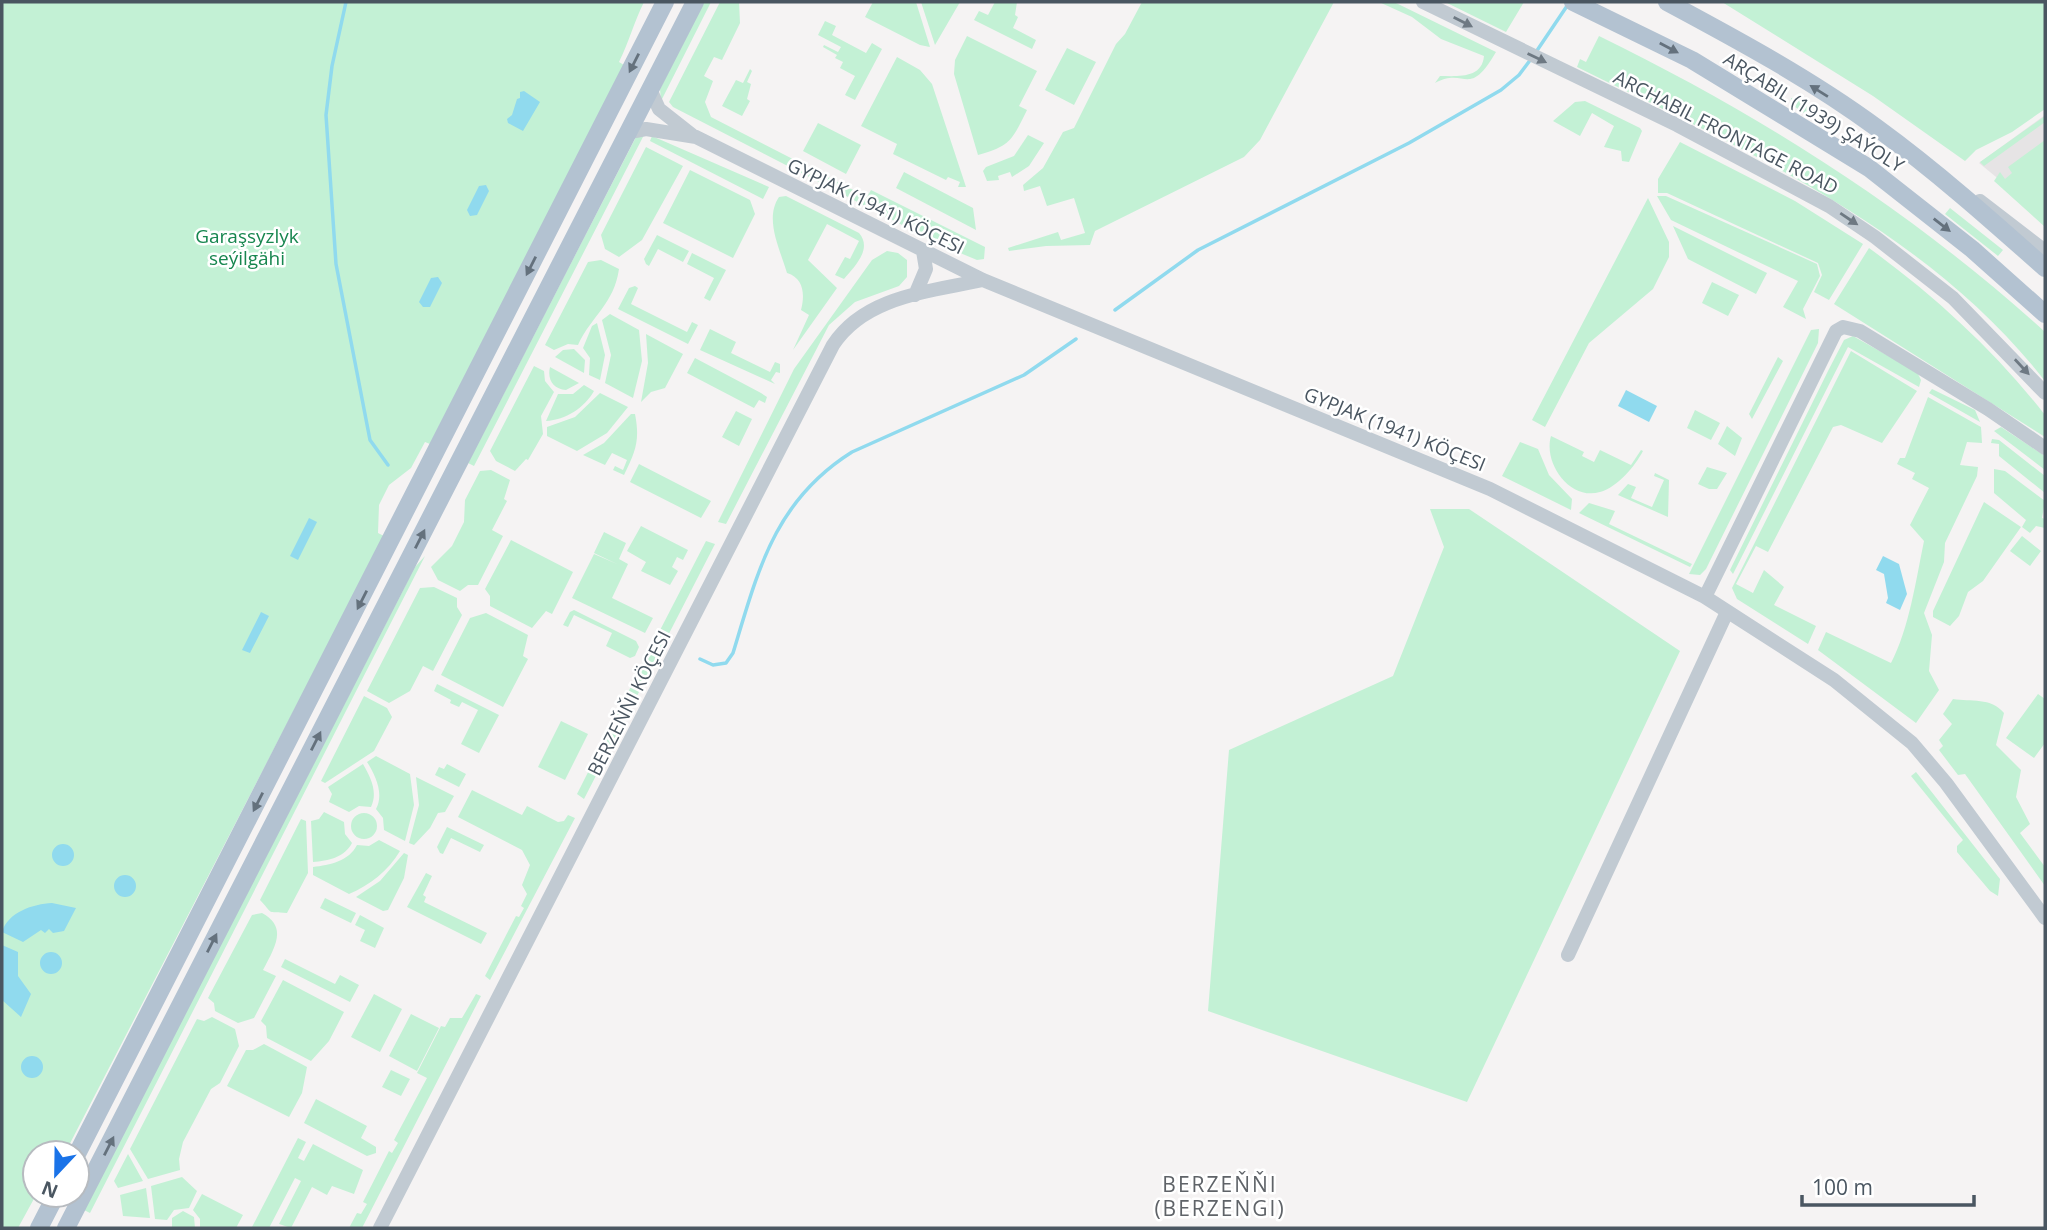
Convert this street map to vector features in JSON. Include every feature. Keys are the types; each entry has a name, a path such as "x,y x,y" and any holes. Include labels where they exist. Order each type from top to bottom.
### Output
{"main road":[{"path":"85,1139 665,2"},
{"path":"66,1228 695,2"},
{"name":"ARÇABIL (1939) ŞAÝOLY","path":"1573,2 1692,60 1869,168 1972,249 2045,314"},
{"name":"ARÇABIL (1939) ŞAÝOLY","path":"1667,2 1763,55 1877,127 1994,222 2045,268"},
{"path":"39,1228 49,1209"}],"street":[{"name":"ARCHABIL FRONTAGE ROAD","path":"1423,2 1785,180 1851,220 1952,298 2045,393"},
{"path":"651,91 659,109 696,137"},
{"path":"1877,127 2045,251"},
{"name":"GYPJAK (1941) KÖÇESI","path":"630,132 646,129 696,137 983,280 1490,489 1705,597 1834,680 1912,743 1946,783 2045,918"},
{"path":"915,295 926,269 923,251"},
{"name":"BERZEŇŇI KÖÇESI","path":"380,1228 833,345 855,318 870,310 915,295 983,280"},
{"path":"1705,597 1836,331 1843,327 1860,331 2045,447"},
{"path":"1569,955 1727,612"}],"shaded area":[{"path":"2045,115 2045,217 1979,163"}],"green space":[{"name":"Garaşsyzlyk seýilgähi","path":"2,2 644,2 619,62 624,65 430,444 425,442 411,468 389,485 379,505 378,533 384,536 72,1139 21,1139 21,1209 28,1209 18,1228 2,1228"},
{"path":"704,2 711,2 661,101 660,89"},
{"path":"720,2 739,2 740,23 722,60 714,57 704,76 713,81 705,102 711,117 867,197 871,190 985,247 984,259 977,260 941,245 673,107 669,102"},
{"path":"873,2 916,2 930,47 920,45 865,17"},
{"path":"921,2 960,2 935,45"},
{"path":"995,2 1017,2 1015,15 1018,17 1013,28 1036,40 1032,49 974,20 979,11 988,15"},
{"path":"1142,2 1334,2 1260,140 1244,157 1095,231 1090,245 1046,246 1009,251 1008,248 1058,232 1061,240 1085,233 1074,198 1047,206 1040,186 1024,191 1023,185 1043,168 1063,132 1074,128 1116,44 1125,34"},
{"path":"1379,2 1394,2 1496,52 1479,75 1467,79 1445,79 1435,83 1440,76 1461,76 1474,72 1479,69 1484,56 1441,39 1412,17"},
{"path":"1445,2 1524,2 1506,32"},
{"path":"1722,2 2045,2 2045,109 2012,132 1976,150 1965,161 1873,96"},
{"path":"825,21 836,26 832,35 866,53 872,43 882,49 855,100 845,95 855,76 840,68 843,62 823,47 824,45 838,52 841,47 818,35"},
{"path":"967,36 1037,71 1019,106 1027,110 1014,135 1004,145 978,155 954,74 955,60"},
{"path":"1599,36 1659,66 1776,132 1833,168 1942,246 2045,332 2045,381 1998,327 1945,279 1889,237 1768,163 1577,67 1580,59 1586,62"},
{"path":"1067,48 1096,62 1074,105 1045,90"},
{"path":"897,57 920,70 932,84 966,187 958,187 960,182 948,177 946,180 893,154 897,144 861,126"},
{"path":"750,69 752,71 747,82 751,84 747,99 750,101 742,116 722,106 736,80 743,83"},
{"path":"1791,98 1796,98 1838,127 1834,133 1792,105"},
{"path":"1585,101 1640,128 1642,131 1629,162 1622,161 1621,151 1604,147 1614,126 1592,113 1580,136 1553,121 1575,102"},
{"path":"2045,116 2045,122 1984,166 1980,162"},
{"path":"818,123 861,145 846,174 803,151"},
{"path":"645,133 474,466 468,463 636,137"},
{"path":"1028,135 1044,143 1029,166 1012,177 1010,172 998,176 999,180 987,181 983,171 986,167 1014,156"},
{"path":"652,136 769,187 763,199 650,141"},
{"path":"2045,140 2045,227 1994,181 2000,172 2005,179 2012,173 2008,167"},
{"path":"1680,142 1795,201 1863,244 1829,300 1814,292 1822,275 1818,263 1667,193 1658,193 1658,179"},
{"path":"646,147 683,166 642,240 619,257 605,249 601,235"},
{"path":"690,170 750,200 755,214 733,258 663,223"},
{"path":"904,172 973,208 976,230 896,188"},
{"path":"786,196 859,233 864,245 860,258 844,279 835,275 845,257 850,259 859,241 827,224 808,260 837,288 793,350 809,315 801,310 802,288 793,275 787,273 773,224 779,197"},
{"path":"1657,196 1666,196 1817,264 1820,276 1803,309 1806,319 1783,307 1798,281 1671,220"},
{"path":"1648,198 1669,242 1669,257 1653,289 1589,343 1545,427 1532,420"},
{"path":"1950,208 2003,250 1998,256 1945,214"},
{"path":"1673,226 1767,273 1756,294 1688,259"},
{"path":"657,235 689,251 683,262 658,249 649,266 646,264 644,259"},
{"path":"1869,248 1941,305 2006,369 2045,415 2045,437 1834,304"},
{"path":"887,251 898,253 907,260 907,277 899,286 855,302 829,325 726,524 718,522 794,369 872,260"},
{"path":"692,253 726,270 710,301 704,298 714,278 687,264"},
{"path":"601,260 619,269 608,301 578,345 568,344 554,350 545,345 588,262"},
{"path":"1712,282 1739,295 1728,316 1702,303"},
{"path":"629,288 638,288 631,304 687,332 692,322 698,325 688,344 618,309"},
{"path":"610,314 639,330 642,361 633,398 605,383 611,355 602,320"},
{"path":"597,323 605,355 600,380 589,375 590,358 583,348 592,326"},
{"path":"710,329 736,342 731,353 770,372 775,362 780,364 780,373 776,372 771,380 775,384 700,350"},
{"path":"1819,329 1818,343 1706,569 1700,575 1689,574 1811,330"},
{"path":"646,334 683,354 665,388 651,392 641,402 648,363"},
{"path":"1853,336 1917,372 1921,380 1919,387 1848,347 1733,574 1730,570 1828,371 1844,340"},
{"path":"574,349 585,360 584,373 555,357 563,350"},
{"path":"1851,351 1917,391 1882,443 1841,425 1833,427 1768,552 1756,546 1736,584 1753,593 1764,570 1784,587 1774,605 1816,626 1808,644 1737,599 1732,588"},
{"path":"1778,357 1783,361 1752,419 1749,414"},
{"path":"695,358 761,393 767,397 765,403 759,400 754,408 687,373"},
{"path":"534,366 544,371 545,381 554,392 541,416 543,434 528,460 515,471 496,461 490,451"},
{"path":"550,367 579,383 566,390 558,388 550,379"},
{"path":"584,385 594,391 585,403 567,416 546,421 558,394 573,394"},
{"path":"1932,389 1975,410 1980,422 1929,393"},
{"path":"600,393 628,407 607,433 577,451 547,436 547,427 575,417"},
{"path":"1928,397 1981,427 1982,443 1967,442 1960,465 1978,467 1977,476 1945,543 1944,562 1924,613 1932,635 1929,671 1939,690 1916,723 1818,650 1826,632 1891,663 1897,650 1911,604 1924,541 1910,525 1929,488 1912,479 1915,473 1897,464 1900,458 1905,458"},
{"path":"1695,410 1720,423 1711,440 1687,428"},
{"path":"736,411 752,419 739,446 722,437"},
{"path":"631,414 635,414 637,438 624,475 613,470 615,466 623,470 627,460 612,453 605,465 583,455 604,443"},
{"path":"1727,426 1742,438 1735,456 1718,444"},
{"path":"2001,427 2045,456 2045,470 1994,431"},
{"path":"1551,436 1584,452 1582,456 1594,462 1600,450 1631,465 1641,450 1643,451 1619,481 1600,492 1589,493 1579,491 1561,478 1551,457"},
{"path":"1992,439 1999,440 2045,476 2045,493 1999,456 1999,444 1991,443"},
{"path":"1520,442 1538,449 1549,475 1572,499 1571,510 1502,476"},
{"path":"639,464 711,501 701,518 630,482"},
{"path":"1707,467 1727,473 1717,489 1698,484"},
{"path":"1994,469 2005,471 2045,501 2042,518 2045,519 2045,528 2036,526 2030,533 2022,527 2026,520 1994,493"},
{"path":"491,470 510,480 504,499 507,501 492,530 503,536 478,585 468,585 460,591 438,580 431,567 452,546 464,522 465,500 480,471"},
{"path":"1655,473 1669,480 1668,517 1618,495 1628,484 1636,487 1631,498 1652,507 1664,480 1654,476"},
{"path":"1984,502 2021,527 1983,581 1968,592 1959,616 1950,626 1933,617 1933,611"},
{"path":"1589,503 1615,511 1609,524 1692,564 1690,567 1579,513"},
{"path":"1430,509 1469,509 1680,651 1467,1102 1208,1011 1229,750 1393,676 1444,547"},
{"path":"641,526 688,550 683,560 677,557 672,567 678,571 670,585 641,571 646,562 627,551"},
{"path":"604,532 626,543 619,559 628,564 612,598 653,618 645,633 572,598 594,554 617,564 594,553"},
{"path":"2022,536 2041,551 2030,566 2010,551"},
{"path":"511,540 573,572 552,614 546,611 532,628 490,606 490,596 485,589"},
{"path":"706,541 715,544 584,799 577,794 618,713 622,714 628,703 624,700"},
{"path":"425,556 90,1213 84,1210 91,1209 91,1196 415,567"},
{"path":"434,587 457,598 457,607 462,615 433,671 423,666 410,691 389,703 367,691 420,588"},
{"path":"574,610 636,641 639,647 635,656 630,658 606,646 612,633 574,615 568,627 563,625"},
{"path":"486,613 528,635 523,656 528,659 503,707 441,675 470,618"},
{"path":"437,684 499,715 479,753 461,744 478,710 462,702 459,707 450,703 451,700 434,691"},
{"path":"2038,694 2045,699 2045,743 2034,758 2006,738"},
{"path":"364,696 387,708 392,717 374,751 325,783 321,781"},
{"path":"1953,699 1987,702 2004,713 1996,745 2021,770 2016,797 2030,824 2020,833 2045,867 2045,886 1965,774 1958,775 1939,750 1943,746 1939,740 1952,724 1943,714"},
{"path":"561,721 588,734 565,780 538,767"},
{"path":"376,756 410,774 414,805 405,841 384,830 383,818 376,809 378,785 367,762"},
{"path":"363,764 374,790 371,807 359,806 349,812 329,802 332,794 328,787"},
{"path":"447,764 466,774 459,787 435,775 439,767 444,769"},
{"path":"1916,772 2000,879 1998,896 1990,891 1957,852 1957,846 1963,840 1911,776"},
{"path":"416,777 454,796 445,812 438,813 430,828 414,845 409,843 419,805"},
{"path":"472,790 522,815 527,806 558,822 564,821 568,815 575,818 490,980 485,976 516,916 519,917 524,908 521,906 527,894 522,885 530,865 522,850 458,817"},
{"path":"324,812 344,822 345,834 352,843 345,852 335,857 313,862 311,821 319,819"},
{"path":"364,813 373,817 377,826 373,835 364,839 355,835 351,826 355,817"},
{"path":"301,819 306,821 308,873 287,913 271,912 260,900"},
{"path":"447,827 484,845 480,852 451,838 443,854 440,853 437,847"},
{"path":"379,840 400,851 384,871 357,890 349,894 313,875 313,867 338,861 349,855 357,845 369,846"},
{"path":"404,853 408,855 404,878 388,910 383,911 356,897 380,881"},
{"path":"426,873 432,876 423,895 426,897 424,902 487,933 481,944 407,907"},
{"path":"325,898 356,913 351,923 320,908"},
{"path":"262,913 275,925 277,931 275,946 263,970 276,976 254,1018 238,1023 215,1011 214,1003 208,998 252,915"},
{"path":"360,915 384,928 375,948 360,941 365,930 355,925"},
{"path":"285,959 335,984 340,975 359,985 350,1002 281,967"},
{"path":"283,980 344,1012 329,1041 311,1061 267,1038 266,1026 261,1021"},
{"path":"374,994 402,1009 380,1052 351,1037"},
{"path":"476,994 481,996 362,1228 349,1228 357,1213 361,1214 367,1204 363,1202 389,1151 392,1153 398,1143 394,1140 427,1078 417,1073 441,1026 445,1027 450,1018 462,1018"},
{"path":"411,1014 439,1028 417,1071 389,1056"},
{"path":"212,1017 235,1029 239,1046 220,1083 211,1089 183,1142 179,1159 180,1170 148,1179 130,1149 197,1019 204,1021"},
{"path":"264,1044 307,1067 302,1093 289,1117 227,1086 246,1050 253,1050"},
{"path":"391,1070 410,1079 401,1096 382,1087"},
{"path":"316,1099 367,1126 361,1138 376,1147 376,1153 367,1156 304,1123"},
{"path":"298,1138 306,1142 298,1158 304,1161 313,1144 363,1170 354,1194 332,1186 327,1195 312,1187 291,1228 279,1224 301,1181 295,1178 269,1228 252,1227"},
{"path":"128,1154 143,1181 118,1188 114,1181"},
{"path":"182,1177 197,1191 189,1208 174,1210 167,1220 155,1219 151,1186"},
{"path":"146,1188 150,1218 123,1216 120,1195"},
{"path":"202,1194 243,1215 236,1228 200,1228 200,1219 193,1210"},
{"path":"183,1211 194,1217 195,1228 172,1228 172,1218"}],"water":[{"path":"524,91 540,102 523,131 508,123 507,119 512,115 520,92"},
{"path":"486,185 489,191 477,215 470,216 467,210 479,186"},
{"path":"438,277 442,283 430,307 423,307 419,302 431,278"},
{"path":"1626,390 1657,406 1649,422 1618,406"},
{"path":"309,518 317,522 298,560 290,556"},
{"path":"1883,556 1899,564 1907,594 1900,610 1886,603 1888,598 1884,574 1876,570"},
{"path":"261,612 269,616 250,653 242,650"},
{"path":"63,844 73,851 74,855 67,865 63,866 53,859 52,855 59,845"},
{"path":"125,875 135,882 136,886 129,896 125,897 115,890 114,886 121,876"},
{"path":"52,903 76,908 64,931 53,933 49,929 45,933 41,930 23,942 2,932 15,914 37,905"},
{"path":"2,945 18,952 18,976 31,994 21,1017 2,1000"},
{"path":"51,952 61,959 62,963 55,973 51,974 41,967 40,963 47,953"},
{"path":"32,1056 42,1063 43,1067 36,1077 32,1078 22,1071 21,1067 28,1057"}],"waterway":[{"path":"346,2 332,66 326,115 336,264 370,440 388,465"},
{"path":"1536,52 1569,3"},
{"path":"1115,310 1198,250 1409,143 1501,90 1519,75 1531,59"},
{"path":"700,659 713,665 726,663 733,653 751,594 773,540 804,493 826,471 852,452 1024,375 1076,339"}],"district":[{"name":"BERZEŇŇI (BERZENGI)","path":"1220,1196"}]}
